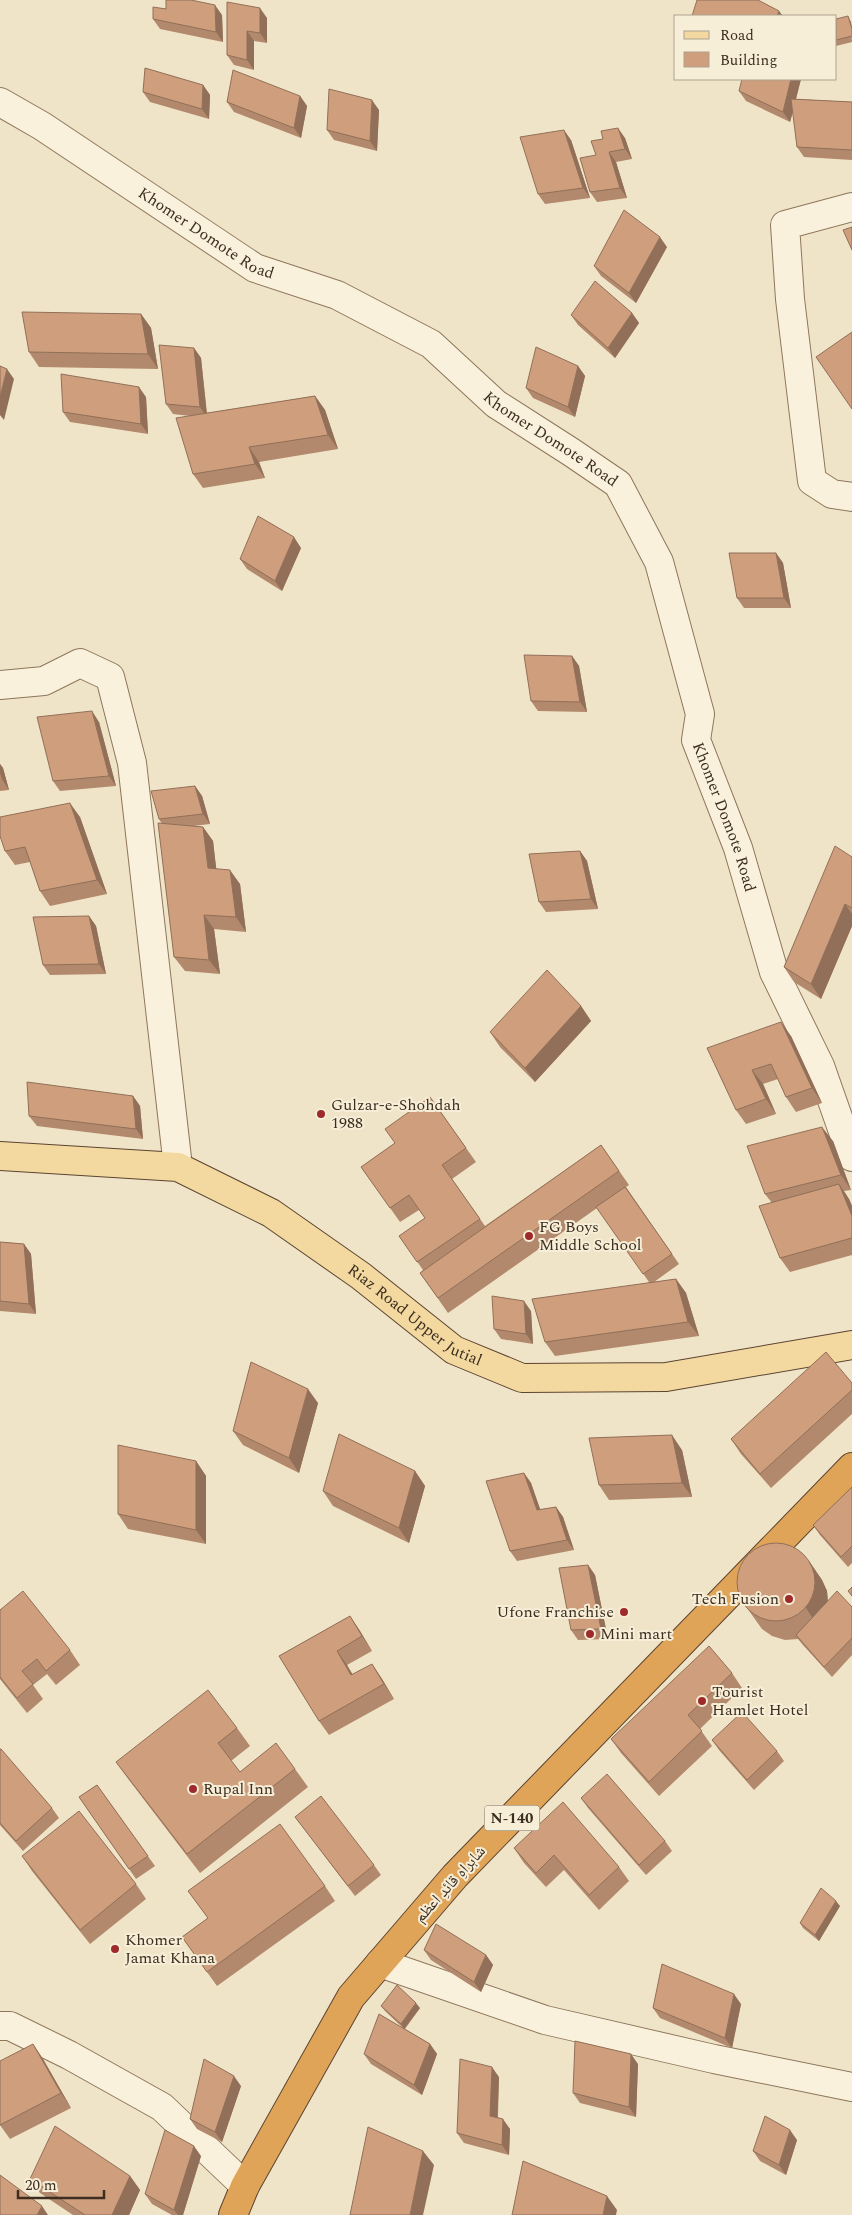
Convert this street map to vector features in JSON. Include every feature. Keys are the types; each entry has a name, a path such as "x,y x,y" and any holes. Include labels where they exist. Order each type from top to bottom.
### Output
{"highway":[{"name":"شاہراہِ قائدِ اعظم","path":"233,2215 245,2186 351,1997 456,1876 852,1467"}],"main road":[{"name":"Riaz Road Upper Jutial","path":"0,1156 178,1167 272,1213 361,1276 454,1350 522,1378 666,1377 852,1345"}],"street":[{"name":"Khomer Domote Road","path":"0,102 42,126 255,268 337,295 432,344 496,404 572,452 618,484 659,562 700,714 696,740 738,848 774,972 820,1066 852,1157"},
{"path":"852,207 785,225 790,299 812,481 832,494 852,497"},
{"path":"0,685 44,681 80,664 110,677 132,764 178,1167"},
{"path":"380,1963 545,2020 714,2059 852,2087"},
{"path":"0,2026 10,2026 69,2055 162,2106 245,2186"}],"building":[{"path":"166,0 191,0 215,5 216,32 153,19 153,7 166,9"},
{"path":"697,0 758,0 779,11 777,15 692,15"},
{"path":"227,2 260,8 260,33 247,31 247,60 227,55"},
{"path":"848,16 852,36 837,40 837,19"},
{"path":"145,68 203,85 202,109 143,92"},
{"path":"233,70 300,96 294,128 227,102"},
{"path":"742,80 791,80 783,112 739,91"},
{"path":"329,89 372,100 370,141 327,130"},
{"path":"791,99 852,102 852,150 797,147"},
{"path":"618,128 625,149 609,152 620,188 590,192 580,158 596,155 591,141 603,139 601,131"},
{"path":"564,130 583,188 538,194 520,137"},
{"path":"624,210 660,237 629,293 594,266"},
{"path":"852,227 852,250 843,230"},
{"path":"595,281 632,313 608,348 571,315"},
{"path":"22,312 141,314 148,354 29,352"},
{"path":"852,332 852,409 816,357"},
{"path":"159,345 194,348 200,407 166,404"},
{"path":"536,347 578,366 568,407 526,388"},
{"path":"0,366 7,369 0,397"},
{"path":"61,374 139,387 141,424 63,412"},
{"path":"315,396 328,435 249,447 255,464 193,474 176,418"},
{"path":"258,516 294,537 275,581 240,559"},
{"path":"729,553 776,553 784,598 737,598"},
{"path":"524,655 572,656 580,702 531,701"},
{"path":"92,711 109,776 53,781 37,717"},
{"path":"195,786 203,814 159,819 151,791"},
{"path":"70,803 97,880 40,891 25,847 5,851 0,836 0,817"},
{"path":"158,823 203,827 208,868 230,870 236,917 204,915 209,960 174,957"},
{"path":"835,846 852,857 852,908 845,904 811,984 784,967"},
{"path":"580,851 591,899 539,902 529,854"},
{"path":"89,916 99,964 43,965 33,917"},
{"path":"547,970 581,1006 525,1068 490,1032"},
{"path":"781,1022 812,1088 786,1097 771,1064 752,1070 766,1099 736,1110 707,1048"},
{"path":"27,1082 133,1096 136,1129 29,1116"},
{"path":"430,1097 466,1148 442,1165 480,1219 417,1262 399,1236 425,1218 409,1195 390,1208 361,1167 395,1143 385,1129"},
{"path":"822,1127 841,1175 765,1194 747,1146"},
{"path":"601,1145 619,1171 438,1298 420,1273"},
{"path":"839,1184 852,1216 852,1238 780,1258 759,1206"},
{"path":"625,1187 672,1254 643,1274 596,1207"},
{"path":"0,1242 24,1244 29,1304 0,1301"},
{"path":"676,1279 688,1322 545,1342 532,1299"},
{"path":"492,1296 524,1301 526,1334 494,1329"},
{"path":"826,1352 852,1383 852,1390 760,1474 731,1439"},
{"path":"251,1362 308,1389 289,1458 233,1431"},
{"path":"339,1434 415,1471 399,1528 323,1491"},
{"path":"672,1435 682,1483 599,1485 589,1438"},
{"path":"118,1445 196,1461 196,1530 118,1514"},
{"path":"524,1473 537,1510 556,1507 567,1540 510,1551 486,1481"},
{"path":"852,1487 852,1546 841,1557 813,1525"},
{"name":"Tech Fusion","path":"776,1543 791,1546 808,1560 812,1567 815,1582 812,1597 798,1614 791,1618 776,1621 761,1618 744,1604 740,1597 737,1582 740,1567 754,1550 761,1546"},
{"path":"588,1565 601,1629 571,1630 559,1568"},
{"path":"852,1587 852,1596 848,1591"},
{"path":"23,1591 70,1650 46,1671 37,1659 22,1671 33,1684 17,1698 0,1677 0,1610"},
{"path":"837,1591 852,1607 852,1638 824,1667 796,1635"},
{"path":"350,1616 362,1636 337,1651 351,1675 372,1664 384,1684 319,1721 279,1656"},
{"path":"709,1646 732,1673 688,1715 702,1731 649,1782 611,1739"},
{"name":"Rupal Inn","path":"208,1690 237,1728 218,1743 240,1772 276,1743 295,1769 187,1854 116,1762"},
{"path":"742,1712 777,1751 747,1780 712,1740"},
{"path":"0,1749 52,1808 16,1841 0,1823"},
{"path":"607,1774 665,1841 639,1865 581,1798"},
{"path":"97,1785 148,1856 129,1869 79,1797"},
{"name":"Rupal Inn","path":"321,1796 374,1865 348,1886 295,1817"},
{"path":"563,1802 619,1867 589,1895 554,1855 536,1873 514,1848"},
{"path":"79,1811 136,1884 80,1930 22,1856"},
{"name":"Rupal Inn","path":"280,1824 325,1886 207,1972 182,1937 208,1918 188,1891"},
{"path":"821,1888 836,1901 815,1935 800,1923"},
{"path":"436,1924 486,1955 474,1982 424,1950"},
{"path":"662,1964 734,1994 725,2038 653,2008"},
{"path":"397,1985 416,2003 401,2024 381,2006"},
{"path":"379,2014 430,2044 414,2085 364,2054"},
{"path":"575,2041 631,2054 629,2107 573,2093"},
{"path":"33,2044 61,2093 0,2125 0,2061"},
{"path":"204,2059 234,2076 215,2132 190,2119"},
{"path":"460,2059 492,2067 490,2116 503,2119 502,2145 457,2133"},
{"path":"765,2116 790,2130 779,2165 753,2151"},
{"path":"55,2126 130,2176 112,2215 85,2215 30,2179"},
{"path":"368,2127 423,2151 410,2215 350,2215"},
{"path":"165,2130 194,2146 174,2210 145,2194"},
{"path":"523,2161 607,2196 603,2215 512,2215"},
{"path":"0,2175 42,2206 37,2215 0,2215"}],"place":[{"name":"Gulzar-e-Shohdah 1988","path":"321,1114"},
{"name":"FG Boys Middle School","path":"529,1236"},
{"name":"Tech Fusion","path":"789,1599"},
{"name":"Ufone Franchise","path":"624,1612"},
{"name":"Mini mart","path":"590,1634"},
{"name":"Tourist Hamlet Hotel","path":"702,1701"},
{"name":"Rupal Inn","path":"193,1789"},
{"name":"Khomer Jamat Khana","path":"115,1949"}]}
